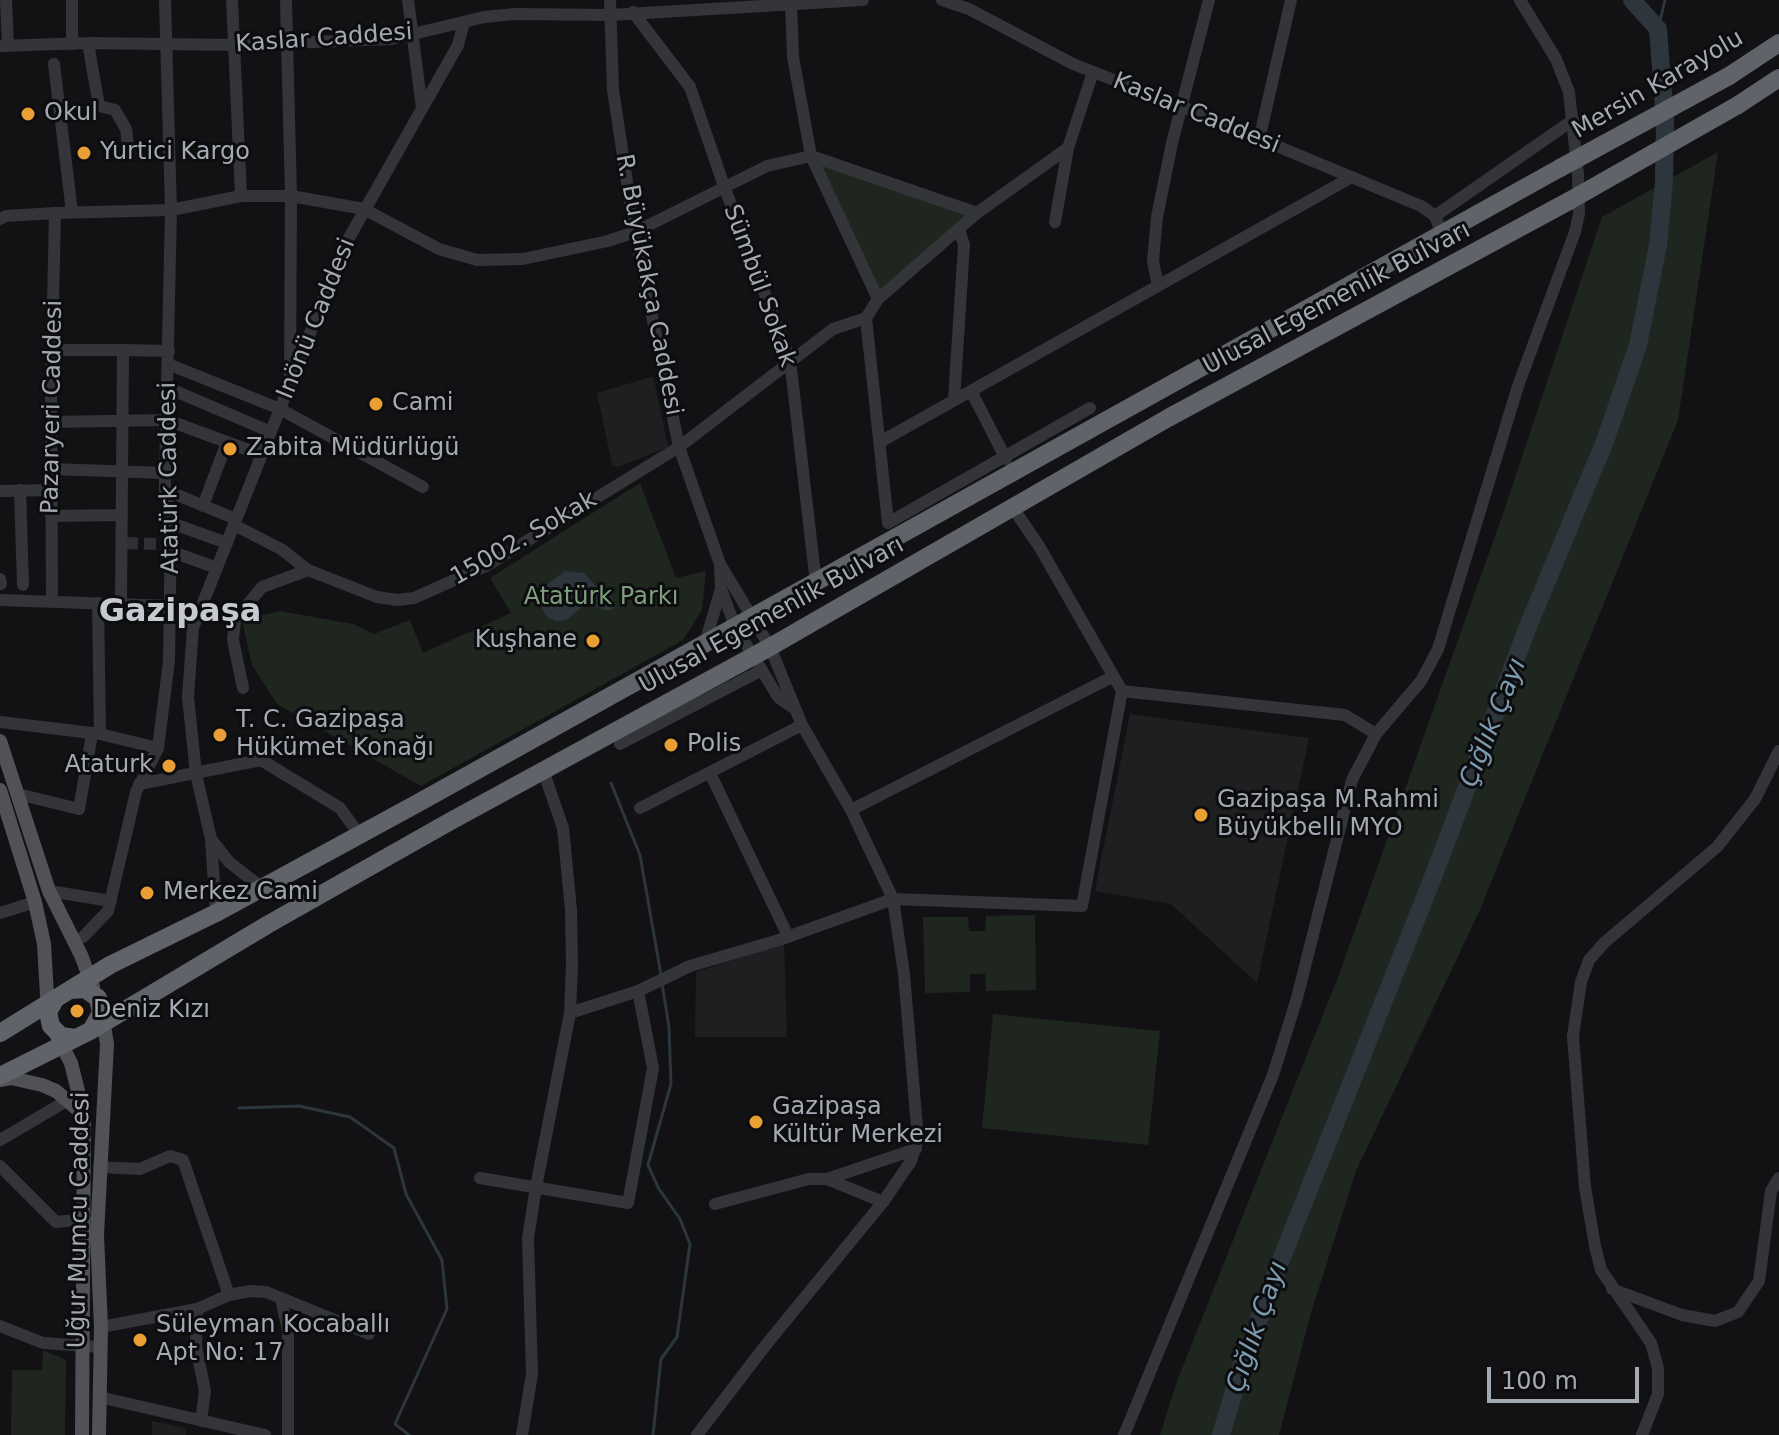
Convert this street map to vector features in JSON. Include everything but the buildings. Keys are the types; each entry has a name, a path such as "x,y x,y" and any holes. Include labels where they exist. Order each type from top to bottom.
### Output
{"highway":[{"name":"Mersin Karayolu","path":"1560,168 1729,76 1779,43"},
{"name":"Ulusal Egemenlik Bulvarı","path":"0,1078 84,1025 543,770 761,658 1168,418 1569,201 1738,105 1779,78"},
{"name":"Ulusal Egemenlik Bulvarı","path":"0,1033 89,977 216,913 816,583 1008,463 1442,234 1560,168"},
{"path":"85,989 84,1025 48,1019 55,1001 85,989"}],"main road":[{"path":"0,741 49,891 89,977 84,1025"},
{"path":"0,792 35,902 55,1001"},
{"name":"Uğur Mumcu Caddesi","path":"82,1435 84,1115 71,1063 84,1025 107,1044 97,1235 101,1327 99,1435"},
{"name":"Uğur Mumcu Caddesi","path":"0,1078 30,1081 56,1091 84,1115"}],"street":[{"path":"4,46 6,0"},
{"path":"72,0 72,44"},
{"name":"Atatürk Caddesi","path":"83,937 108,911 139,784 158,748 169,661 171,523 165,473 171,210 165,0"},
{"path":"232,0 241,196"},
{"path":"286,0 291,196 290,385"},
{"path":"408,0 422,108"},
{"path":"513,0 515,14"},
{"name":"R. Büyükakça Caddesi","path":"610,0 613,90 635,232 679,447 720,564 753,617 761,658"},
{"name":"Kaslar Caddesi","path":"4,46 88,43 236,45 392,39 484,17 515,14 611,15 728,3 863,0"},
{"name":"Kaslar Caddesi","path":"942,0 969,9 1093,72 1421,206 1435,216"},
{"path":"1158,286 1153,261 1157,217 1170,152 1209,0"},
{"path":"1259,140 1291,0"},
{"path":"1124,1435 1273,1075 1297,998 1352,780 1376,734 1421,681 1438,649 1518,386 1575,232 1579,197 1573,120 1563,75 1520,0"},
{"path":"791,4 793,57 811,156 878,299"},
{"name":"Sümbül Sokak","path":"633,12 690,87 790,360 816,583"},
{"name":"Inönü Caddesi","path":"216,913 211,839 196,774 187,683 193,628 345,245 458,45 464,22"},
{"path":"88,43 99,106 115,110 126,129 128,145"},
{"path":"54,64 72,212"},
{"path":"1055,222 1068,148 1093,72"},
{"path":"1442,234 1435,216 1573,120"},
{"path":"1068,148 977,213 878,299 866,318 888,523 1008,463 1090,408"},
{"path":"0,219 6,216 72,212 171,210 241,196 291,196 364,209 439,249 477,260 523,259 593,245 635,232 767,166 811,156 977,213"},
{"path":"880,442 1350,178"},
{"name":"Pazaryeri Caddesi","path":"52,602 51,350 55,213"},
{"path":"954,400 964,245 959,229"},
{"name":"15002. Sokak","path":"165,490 235,522 281,549 308,570 377,597 397,600 414,598 488,565 679,447 833,329 866,318"},
{"path":"51,350 123,350 169,358 280,409 423,487"},
{"path":"121,603 124,544 123,350"},
{"path":"168,388 271,432"},
{"path":"971,391 1008,463"},
{"path":"51,422 167,420 262,455"},
{"path":"203,506 227,442"},
{"path":"51,469 165,473"},
{"path":"20,490 23,585"},
{"path":"0,491 51,490"},
{"path":"570,1013 638,991 685,968 893,899 1082,906 1122,691 1039,546 1013,508"},
{"path":"51,516 122,515"},
{"path":"171,523 227,543"},
{"path":"156,544 217,568"},
{"name":"R. Büyükakça Caddesi","path":"720,564 721,589 735,626 761,658"},
{"path":"243,688 233,640 235,620 262,587 308,570"},
{"path":"705,644 721,589"},
{"path":"1,601 171,606 193,628"},
{"path":"18,794 79,809 96,734 98,603"},
{"path":"761,658 778,697 795,709"},
{"path":"697,1435 883,1202 916,1149 917,1127 905,989 893,899 851,810 802,725 790,691 761,658"},
{"path":"620,744 761,658"},
{"path":"851,810 1112,677"},
{"path":"1122,691 1345,715 1376,734"},
{"path":"0,722 96,734 158,748"},
{"path":"640,808 802,725"},
{"path":"1642,1435 1658,1394 1658,1368 1651,1343 1601,1270 1585,1187 1573,1036 1581,982 1589,960 1605,942 1717,847 1755,799 1779,751"},
{"path":"139,784 261,760 340,808 359,834"},
{"path":"522,1435 532,1374 528,1238 570,1013 571,910 563,828 543,770"},
{"path":"710,773 788,936"},
{"path":"211,839 229,862 261,887"},
{"path":"49,891 111,901"},
{"path":"0,913 35,902"},
{"path":"480,1178 628,1203 653,1068 638,991"},
{"path":"0,1140 68,1100"},
{"path":"715,1204 809,1179 827,1179 916,1149"},
{"path":"99,1167 140,1169 170,1156 183,1160 229,1295"},
{"path":"0,1166 56,1222 85,1219"},
{"path":"1612,1289 1682,1315 1715,1321 1738,1312 1759,1281 1771,1191 1779,1178"},
{"path":"827,1179 883,1202"},
{"path":"101,1327 197,1309 229,1295 250,1291 266,1292 369,1334"},
{"path":"281,1298 288,1331 288,1435"},
{"path":"192,1435 205,1391 196,1347 197,1309"},
{"path":"0,1326 43,1343 100,1347"},
{"path":"99,1397 265,1435"}],"shaded area":[{"path":"651,377 654,379 668,447 618,467 612,465 597,393"},
{"path":"565,571 584,573 601,592 609,593 616,604 612,610 604,610 588,602 566,620 556,621 547,617 538,602 548,584"},
{"name":"Gazipaşa M.Rahmi Büyükbellı MYO","path":"1130,714 1309,738 1257,983 1171,904 1095,891"},
{"path":"784,943 787,1037 695,1037 696,972"},
{"path":"152,1421 186,1428 186,1435 152,1435"}],"green space":[{"path":"1718,152 1678,420 1479,912 1356,1171 1311,1313 1279,1435 1160,1435 1177,1381 1340,972 1505,508 1602,217"},
{"path":"812,156 977,213 878,299"},
{"name":"Atatürk Parkı","path":"640,483 676,578 706,571 702,610 683,640 421,786 277,704 252,665 242,620 280,611 353,624 374,634 410,620 423,653 511,613 490,578"},
{"path":"1035,915 1036,990 986,991 985,974 970,974 970,992 925,993 923,917 968,917 969,931 985,931 986,916"},
{"path":"993,1014 1160,1031 1148,1145 982,1128"},
{"path":"43,1350 66,1360 65,1435 11,1435 12,1370 42,1370"}],"waterway":[{"name":"Çığlık Çayı","path":"1221,1435 1241,1368 1275,1275 1431,882 1529,624 1605,441 1638,345 1658,245 1664,181 1665,120 1658,29 1632,0"},
{"path":"1658,29 1665,0"},
{"path":"611,783 640,855 661,975"},
{"path":"653,1435 661,1359 677,1337 690,1244 680,1219 659,1189 648,1165 671,1084 669,1027 662,983"},
{"path":"239,1108 299,1106 350,1117 394,1148 406,1194 442,1260 447,1309 395,1424 409,1435"}],"tunnel":[{"path":"126,543 156,544"}],"place":[{"name":"Okul","path":"28,114"},
{"name":"Yurtici Kargo","path":"84,153"},
{"name":"Cami","path":"376,404"},
{"name":"Zabita Müdürlügü","path":"230,449"},
{"name":"Kuşhane","path":"593,641"},
{"name":"T. C. Gazipaşa Hükümet Konağı","path":"220,735"},
{"name":"Polis","path":"671,745"},
{"name":"Ataturk","path":"169,766"},
{"name":"Gazipaşa M.Rahmi Büyükbellı MYO","path":"1201,815"},
{"name":"Merkez Cami","path":"147,893"},
{"name":"Deniz Kızı","path":"77,1011"},
{"name":"Gazipaşa Kültür Merkezi","path":"756,1122"},
{"name":"Süleyman Kocaballı Apt No: 17","path":"140,1340"}],"district":[{"name":"Gazipaşa","path":"180,613"}]}
